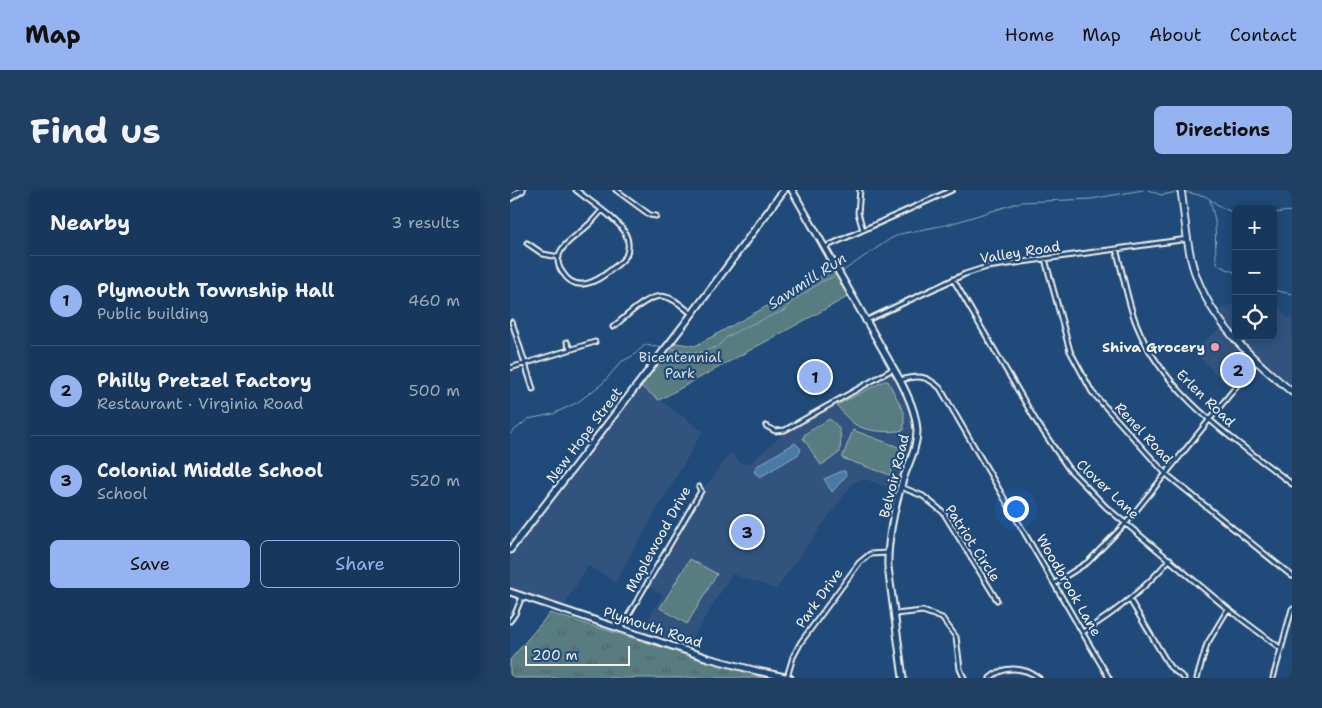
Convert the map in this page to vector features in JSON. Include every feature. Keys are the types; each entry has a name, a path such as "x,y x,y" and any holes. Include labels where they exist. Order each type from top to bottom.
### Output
{"main road":[{"path":"1181,190 1194,269 1204,294 1224,326 1256,362 1292,392"}],"street":[{"path":"510,198 522,190"},
{"path":"576,190 602,210 620,225 626,235 628,245 624,258 596,282 584,285 576,283 566,278 560,267 559,257 565,246 588,226 602,210"},
{"path":"616,190 650,215 656,216"},
{"name":"New Hope Street","path":"510,550 692,314 784,190"},
{"name":"Belvoir Road","path":"792,190 826,247 913,407 917,431 913,455 900,487 888,553 888,566 903,678"},
{"path":"860,190 858,213 863,230"},
{"path":"826,247 952,190"},
{"name":"Valley Road","path":"865,321 966,274 987,267 1188,239"},
{"path":"526,243 543,254 559,257"},
{"name":"Erlen Road","path":"1116,249 1136,323 1162,371 1209,420 1292,484"},
{"name":"Renel Road","path":"1045,259 1070,351 1092,392 1166,473 1292,576"},
{"name":"Clover Lane","path":"953,280 1036,422 1068,468 1088,490 1228,608 1280,648"},
{"path":"614,327 649,299 658,296 672,299 692,314"},
{"path":"512,322 533,389"},
{"path":"567,342 570,349"},
{"path":"510,368 595,342"},
{"path":"1054,583 1088,562 1126,522 1256,362"},
{"path":"766,426 775,431 785,430 892,369"},
{"name":"Woodbrook Lane","path":"900,380 912,377 925,377 932,380 940,388 1109,678"},
{"name":"Maplewood Drive","path":"620,629 701,491 700,487"},
{"name":"Patriot Circle","path":"900,487 922,496 943,512 997,600"},
{"name":"Park Drive","path":"789,677 794,657 801,642 859,563 870,554 888,553"},
{"path":"1083,632 1109,617 1130,600 1156,576 1170,559"},
{"name":"Plymouth Road","path":"510,592 708,658 789,677"},
{"path":"510,621 516,614 522,596"},
{"path":"1130,600 1170,667 1184,678"},
{"path":"1197,678 1207,644 1228,608"},
{"path":"1273,678 1292,609"},
{"path":"895,614 922,611 942,618 953,630 956,637 960,669 964,678"},
{"path":"990,678 998,672 1012,669 1030,672 1038,678"}],"shaded area":[{"path":"1277,299 1282,312 1288,318 1292,318 1292,392 1256,362 1232,392 1193,350 1224,326 1214,312 1232,304 1232,340 1277,340"},
{"path":"893,369 913,407 916,442 900,491 864,479 853,483 776,589 732,574 685,650 639,634 663,595 646,585 701,491 731,452 742,464 750,463 792,426"},
{"path":"638,384 703,431 615,582 588,566 562,609 510,592 510,550"},
{"path":"795,443 801,449 799,454 760,477 754,472 757,466"},
{"path":"845,471 846,476 832,492 824,479"}],"green space":[{"name":"Bicentennial Park","path":"836,268 851,295 659,400 638,384 670,342 695,346"},
{"path":"884,381 888,381 904,412 904,430 880,431 861,427 850,421 837,405"},
{"path":"829,419 839,429 841,437 840,452 821,465 803,438 805,434"},
{"path":"853,430 901,448 890,475 842,458"},
{"path":"690,559 717,574 687,624 660,608"},
{"path":"550,613 766,678 510,678 510,660"}],"waterway":[{"name":"Sawmill Run","path":"840,273 900,234 950,224 1021,202 1091,199 1143,190"},
{"name":"Sawmill Run","path":"1148,190 1161,195 1178,192"},
{"name":"Sawmill Run","path":"1184,192 1205,196 1232,212"},
{"name":"Sawmill Run","path":"1210,200 1215,220 1216,258 1218,265 1232,271"},
{"path":"1277,213 1292,211"},
{"name":"Sawmill Run","path":"667,348 698,353 717,347 727,337 785,310 790,303 821,282 837,275"},
{"name":"Sawmill Run","path":"1277,291 1292,294"},
{"name":"Sawmill Run","path":"510,434 528,419 553,414 578,402 603,383 621,362 634,355 645,345 663,348"}],"place":[{"name":"Shiva Grocery","path":"1215,347"},
{"name":"Philly Pretzel Factory","path":"1238,370"},
{"name":"Plymouth Township Hall","path":"815,377"},
{"name":"Colonial Middle School","path":"747,532"}]}
